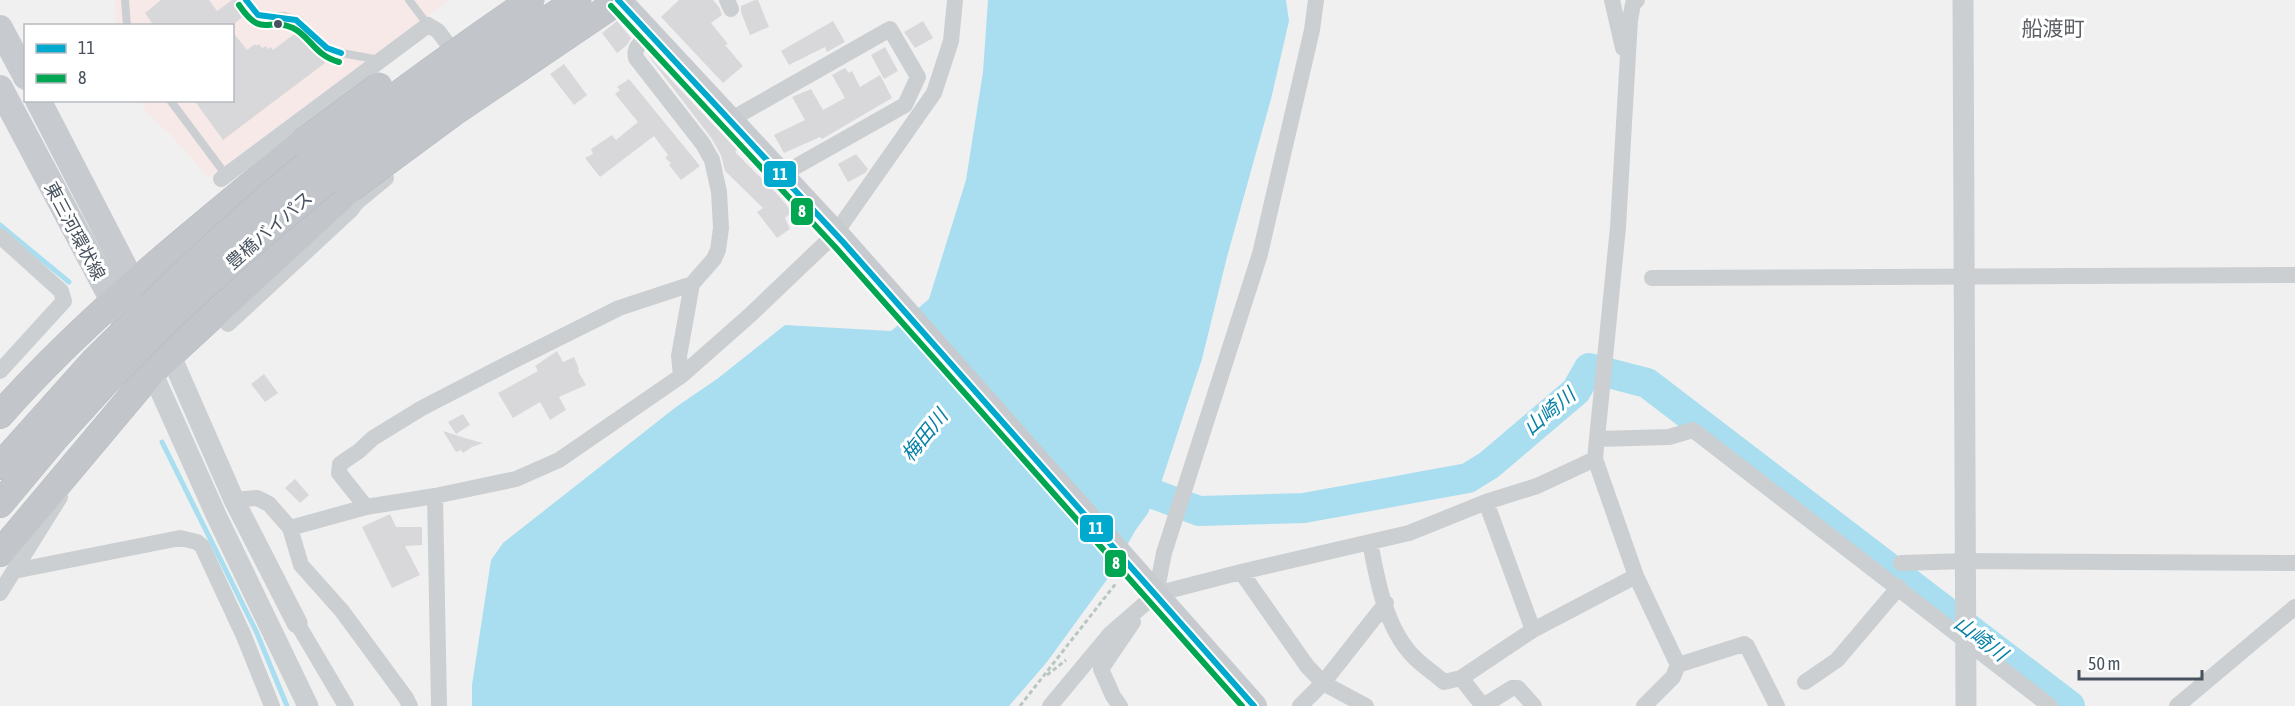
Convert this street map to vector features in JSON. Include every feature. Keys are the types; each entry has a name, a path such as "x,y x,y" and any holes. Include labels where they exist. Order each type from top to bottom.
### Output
{"highway":[{"path":"0,416 27,385 132,283 303,142 402,69 503,0"},
{"name":"豊橋バイパス","path":"0,504 56,437 99,373 179,277 316,157 432,68 531,0"},
{"name":"豊橋バイパス","path":"0,466 99,373 332,176 448,87 578,0"},
{"path":"7,562 83,452 161,363 226,306 350,189 453,113 625,2"}],"main road":[{"path":"625,2 651,35 839,238 1124,571 1254,706"},
{"path":"0,28 24,73"},
{"name":"東三河環状線","path":"0,88 112,302 161,363"},
{"name":"東三河環状線","path":"39,102 132,283 161,363"}],"street":[{"path":"290,528 366,507 435,496 516,479 559,460 681,376 839,238 934,93 951,41 955,0"},
{"path":"1120,706 1101,669 1151,598 1260,254 1312,30 1316,0"},
{"path":"1612,0 1628,69"},
{"path":"1637,0 1630,20 1618,228 1595,459 1636,576 1677,665 1673,677 1644,706"},
{"path":"1963,0 1966,706"},
{"path":"228,324 357,202 393,172 625,2"},
{"path":"223,177 428,26 438,31 490,101"},
{"path":"730,120 890,29 918,77 905,105 781,175"},
{"path":"651,35 638,45 635,51 636,58 703,144 712,160 720,192 721,228 718,250 693,284 679,356 681,376"},
{"path":"0,236 61,291 64,301 0,371"},
{"path":"1652,278 2295,275"},
{"path":"366,507 339,473 340,464 373,438 422,408 619,308 693,284"},
{"path":"161,363 297,623 334,706"},
{"path":"161,363 216,515 308,706"},
{"path":"0,404 27,385"},
{"path":"1598,439 1669,437 1693,430 1899,587 1966,630 2050,706"},
{"path":"1050,706 1110,634 1151,598 1241,572 1409,533 1486,502 1537,486 1595,459"},
{"path":"435,496 439,706"},
{"path":"234,500 257,498 269,504 290,528 301,565 342,611 410,706"},
{"path":"1486,502 1533,630"},
{"path":"0,593 7,562 180,538 197,542 202,546 243,634 272,706"},
{"path":"1370,542 1375,569 1395,629 1412,654 1444,682 1461,678 1533,630 1636,576"},
{"path":"1901,563 1966,561 2295,563"},
{"path":"1241,572 1307,666 1323,683 1366,706"},
{"path":"1805,682 1838,660 1899,587"},
{"path":"1300,706 1323,683 1386,603"},
{"path":"2177,706 2295,607"},
{"path":"297,623 346,706"},
{"path":"1677,665 1744,644 1777,706"},
{"path":"1461,678 1483,706 1512,688 1518,688 1534,706"}],"lane":[{"path":"125,0 127,24"},
{"path":"246,0 261,17 285,16 299,21 321,45 330,51 381,60"},
{"path":"410,0 428,26"},
{"path":"171,102 223,177"}],"path":[{"path":"1020,706 1124,571"}],"shaded area":[{"path":"115,0 450,0 208,178 173,137 147,113 141,102 234,102 234,24 116,24"}],"water":[{"name":"梅田川","path":"988,0 1286,0 1289,21 1271,99 1227,257 1202,359 1160,486 1148,513 1111,574 1047,662 1009,706 472,706 472,685 491,560 503,543 785,325 891,331 929,299 966,180 983,72"}],"building":[{"path":"161,0 209,0 217,11 232,0 240,0 248,13 234,24 153,24 145,13"},
{"path":"679,0 713,0 719,7 722,15 711,23 728,44 725,45 743,66 723,83 661,17"},
{"path":"758,0 769,27 750,35 741,6"},
{"path":"617,21 631,38 627,45 617,53 602,33"},
{"path":"833,21 845,42 827,52 825,47 789,65 781,51"},
{"path":"923,21 933,38 915,48 904,32"},
{"path":"297,32 303,41 306,39 326,58 323,60 325,63 223,140 195,102 234,102 234,34 247,50 259,44 262,48 266,46 273,50"},
{"path":"885,47 898,71 884,79 871,55"},
{"path":"647,54 737,150 735,152 779,196 792,212 785,218 790,229 777,238 757,212 763,208 725,171 721,155 712,139"},
{"path":"564,64 587,95 574,105 550,74"},
{"path":"845,68 849,73 852,71 860,87 880,75 892,98 822,139 820,137 784,153 774,135 805,120 792,97 811,89 823,110 845,98 832,75"},
{"path":"629,79 700,166 681,180 669,165 671,163 665,158 668,155 654,136 600,177 585,158 593,154 591,149 612,135 616,140 638,122 615,94 620,90 617,87"},
{"path":"856,154 868,169 848,182 838,164"},
{"path":"557,351 563,362 574,357 578,371 586,385 559,397 566,410 550,420 540,402 513,418 498,393 538,371 535,366"},
{"path":"264,374 278,393 265,402 251,384"},
{"path":"463,414 470,425 456,434 448,422"},
{"path":"443,431 483,443 463,453 461,450 456,452"},
{"path":"295,479 309,495 300,503 285,488"},
{"path":"390,514 396,527 422,527 422,545 405,546 420,575 392,588 362,527"}],"waterway":[{"path":"0,225 69,282"},
{"name":"山崎川","path":"1119,481 1199,511 1304,508 1468,478 1489,465 1576,391 1589,368 1647,383 2070,706"},
{"path":"162,442 256,631 287,706"}],"transit line":[{"name":"11","path":"246,0 258,15 296,20 327,48 341,53"},
{"name":"11","path":"618,0 843,242 1254,706"},
{"name":"8","path":"239,5 254,22 293,28 318,51 339,62"},
{"name":"8","path":"611,6 836,248 1242,706"}],"district":[{"name":"船渡町","path":"2053,28"}]}
